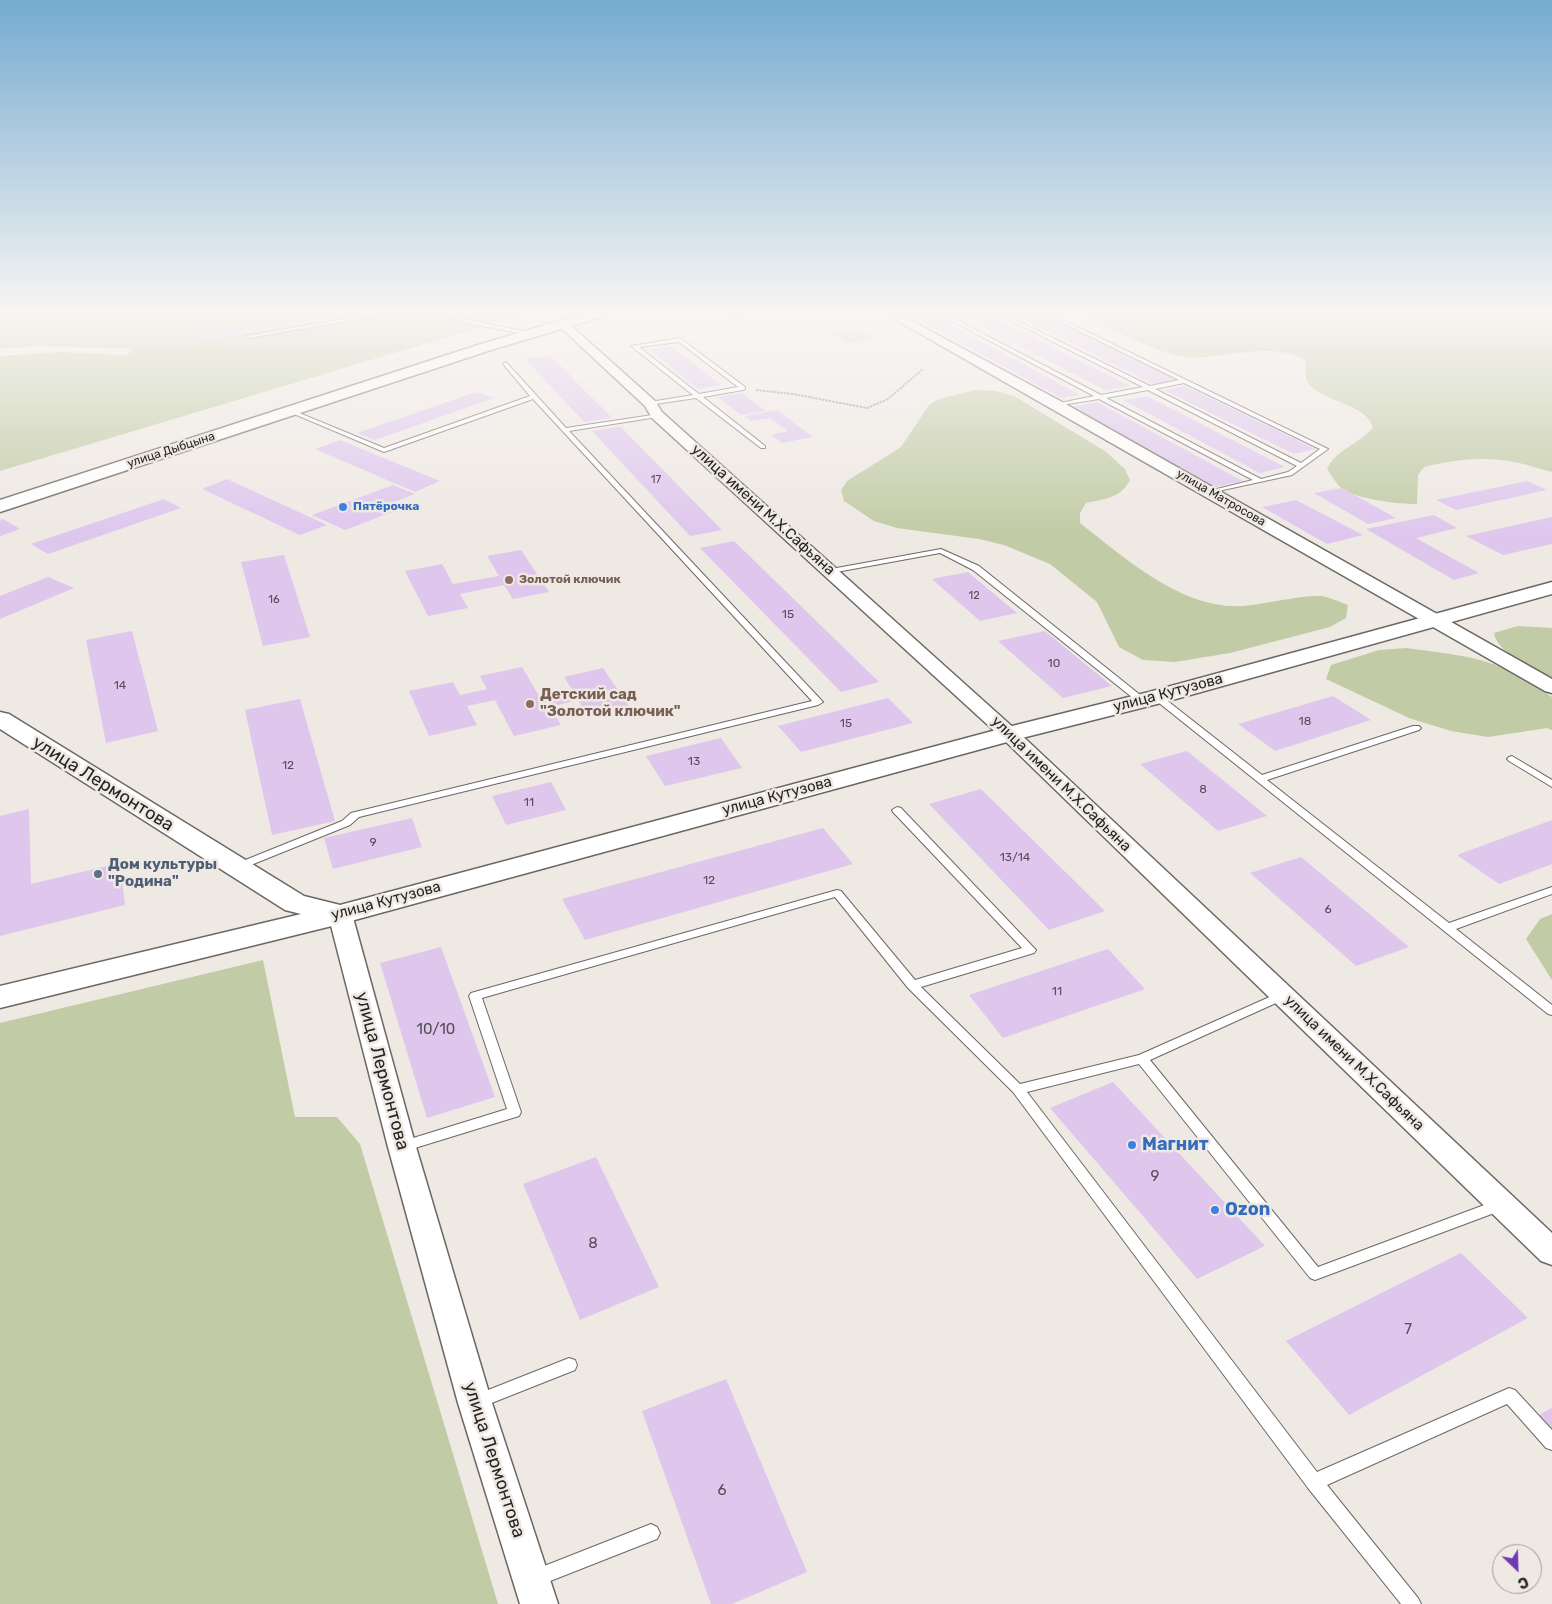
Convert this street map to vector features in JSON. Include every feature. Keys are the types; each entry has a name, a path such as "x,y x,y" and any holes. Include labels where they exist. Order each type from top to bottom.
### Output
{"street":[{"name":"улица Дыбцына","path":"0,506 362,388"},
{"name":"улица имени М.Х.Сафьяна","path":"630,388 1009,734 1552,1252"},
{"name":"улица Матросова","path":"1026,388 1552,687"},
{"name":"улица Кутузова","path":"0,997 340,914 1149,698 1552,588"},
{"name":"улица Лермонтова","path":"0,719 295,903 340,914 402,1148 475,1403 536,1592"}],"lane":[{"path":"237,867 346,823 355,815 818,702 526,388"},
{"path":"686,388 763,447"},
{"path":"565,430 653,410 696,396 742,388"},
{"path":"1083,388 1260,481"},
{"path":"1057,405 1149,388 1302,466"},
{"path":"1199,388 1325,449 1290,474 1211,492"},
{"path":"290,411 384,450 534,397"},
{"path":"831,571 941,551 976,568 1260,779 1552,1011"},
{"path":"1260,779 1416,728"},
{"path":"1512,759 1552,784"},
{"path":"897,810 1030,950 912,985"},
{"path":"1447,928 1552,890"},
{"path":"402,1148 514,1112 475,996 837,893 912,985 1018,1088 1314,1482 1412,1604"},
{"path":"1018,1088 1142,1059 1283,995"},
{"path":"1142,1059 1315,1274 1501,1204"},
{"path":"475,1403 569,1365"},
{"path":"1314,1482 1509,1395 1552,1442"},
{"path":"536,1592 651,1533"}],"path":[{"path":"742,388 793,394 867,408 888,400 902,388"}],"green space":[{"path":"0,388 278,388 0,471"},
{"path":"1312,388 1552,388 1552,472 1503,460 1480,459 1446,462 1424,467 1418,475 1417,504 1389,502 1357,496 1341,488 1327,469 1336,456 1362,438 1373,427 1368,418 1360,412 1319,393"},
{"path":"975,390 996,391 1014,396 1105,451 1125,469 1130,480 1122,491 1112,497 1086,503 1080,513 1080,523 1135,566 1156,579 1176,591 1198,600 1220,605 1243,606 1300,597 1326,597 1348,605 1346,618 1330,627 1230,653 1175,662 1143,660 1119,647 1097,602 1050,564 1004,545 979,539 897,528 874,521 844,501 841,490 847,481 901,447 929,405 939,399"},
{"path":"1518,626 1552,628 1552,679 1509,654 1497,640 1494,633"},
{"path":"1407,648 1457,655 1482,661 1494,664 1517,675 1552,697 1552,730 1547,728 1488,737 1451,731 1409,718 1326,679 1331,665 1379,650"},
{"path":"1552,914 1552,980 1526,939 1540,919"},
{"path":"263,960 295,1117 337,1117 360,1144 498,1604 0,1604 0,1023"}],"building":[{"path":"552,388 582,388 612,418 584,422"},
{"path":"1043,388 1067,388 1080,395 1061,398"},
{"path":"1101,388 1118,388 1105,390"},
{"path":"1189,388 1316,449 1294,454 1164,390"},
{"path":"476,392 494,398 375,440 357,433"},
{"path":"742,393 766,411 741,415 718,397"},
{"path":"1147,396 1285,467 1260,473 1123,400"},
{"path":"1097,402 1243,481 1216,487 1072,407"},
{"path":"777,410 813,437 782,443 771,435 788,431 770,418 751,421 745,416"},
{"path":"620,426 722,530 690,536 592,431"},
{"path":"340,440 440,481 415,492 315,449"},
{"path":"227,479 327,525 300,535 202,489"},
{"path":"1527,481 1547,490 1456,510 1436,500"},
{"path":"393,485 415,494 394,502 405,507 345,530 312,515"},
{"path":"1342,488 1396,518 1368,524 1314,493"},
{"path":"164,499 181,508 48,554 31,544"},
{"path":"1296,500 1363,535 1327,544 1262,507"},
{"path":"1434,515 1457,528 1416,538 1479,573 1454,580 1366,529"},
{"path":"1552,517 1552,544 1503,555 1466,536"},
{"path":"3,519 20,529 0,536 0,520"},
{"path":"734,541 879,682 841,692 700,548"},
{"name":"Золотой ключик","path":"521,550 549,592 513,599 504,585 460,594 468,608 428,616 405,571 442,564 453,584 499,576 487,556"},
{"path":"284,555 310,637 263,646 241,562"},
{"path":"968,572 1017,613 980,621 932,579"},
{"path":"48,577 74,588 0,619 0,596"},
{"path":"132,631 158,731 106,743 86,640"},
{"path":"1045,631 1112,686 1063,698 998,641"},
{"name":"Детский сад \"Золотой ключик\"","path":"522,667 542,701 575,694 564,677 603,668 630,708 589,718 578,700 550,707 561,725 514,736 495,700 467,706 477,725 429,736 409,691 453,682 460,695 487,689 480,676"},
{"path":"1333,696 1371,720 1275,751 1238,724"},
{"path":"888,698 913,723 801,752 778,726"},
{"path":"300,699 335,821 272,835 245,710"},
{"path":"721,738 742,768 665,786 646,756"},
{"path":"1187,751 1267,816 1218,831 1140,764"},
{"path":"551,782 566,810 506,825 492,796"},
{"path":"981,789 1105,911 1049,930 929,804"},
{"name":"Дом культуры \"Родина\"","path":"29,809 31,884 120,863 125,905 0,936 0,816"},
{"path":"412,818 422,847 333,869 324,838"},
{"path":"1552,820 1552,864 1499,884 1457,855"},
{"path":"823,828 853,864 585,940 562,899"},
{"path":"1301,857 1409,947 1356,966 1250,873"},
{"path":"441,947 495,1097 427,1118 380,963"},
{"path":"1108,949 1145,989 1003,1038 969,995"},
{"path":"1113,1082 1265,1246 1197,1279 1050,1108"},
{"path":"596,1157 659,1287 580,1320 523,1184"},
{"path":"1461,1253 1528,1318 1349,1415 1286,1341"},
{"path":"726,1379 807,1572 732,1604 711,1604 642,1411"},
{"path":"1552,1408 1552,1435 1535,1417"}],"place":[{"name":"Пятёрочка","path":"343,507"},
{"name":"Золотой ключик","path":"509,580"},
{"name":"Детский сад \"Золотой ключик\"","path":"530,704"},
{"name":"Дом культуры \"Родина\"","path":"98,874"},
{"name":"Магнит","path":"1132,1145"},
{"name":"Ozon","path":"1215,1210"}]}
